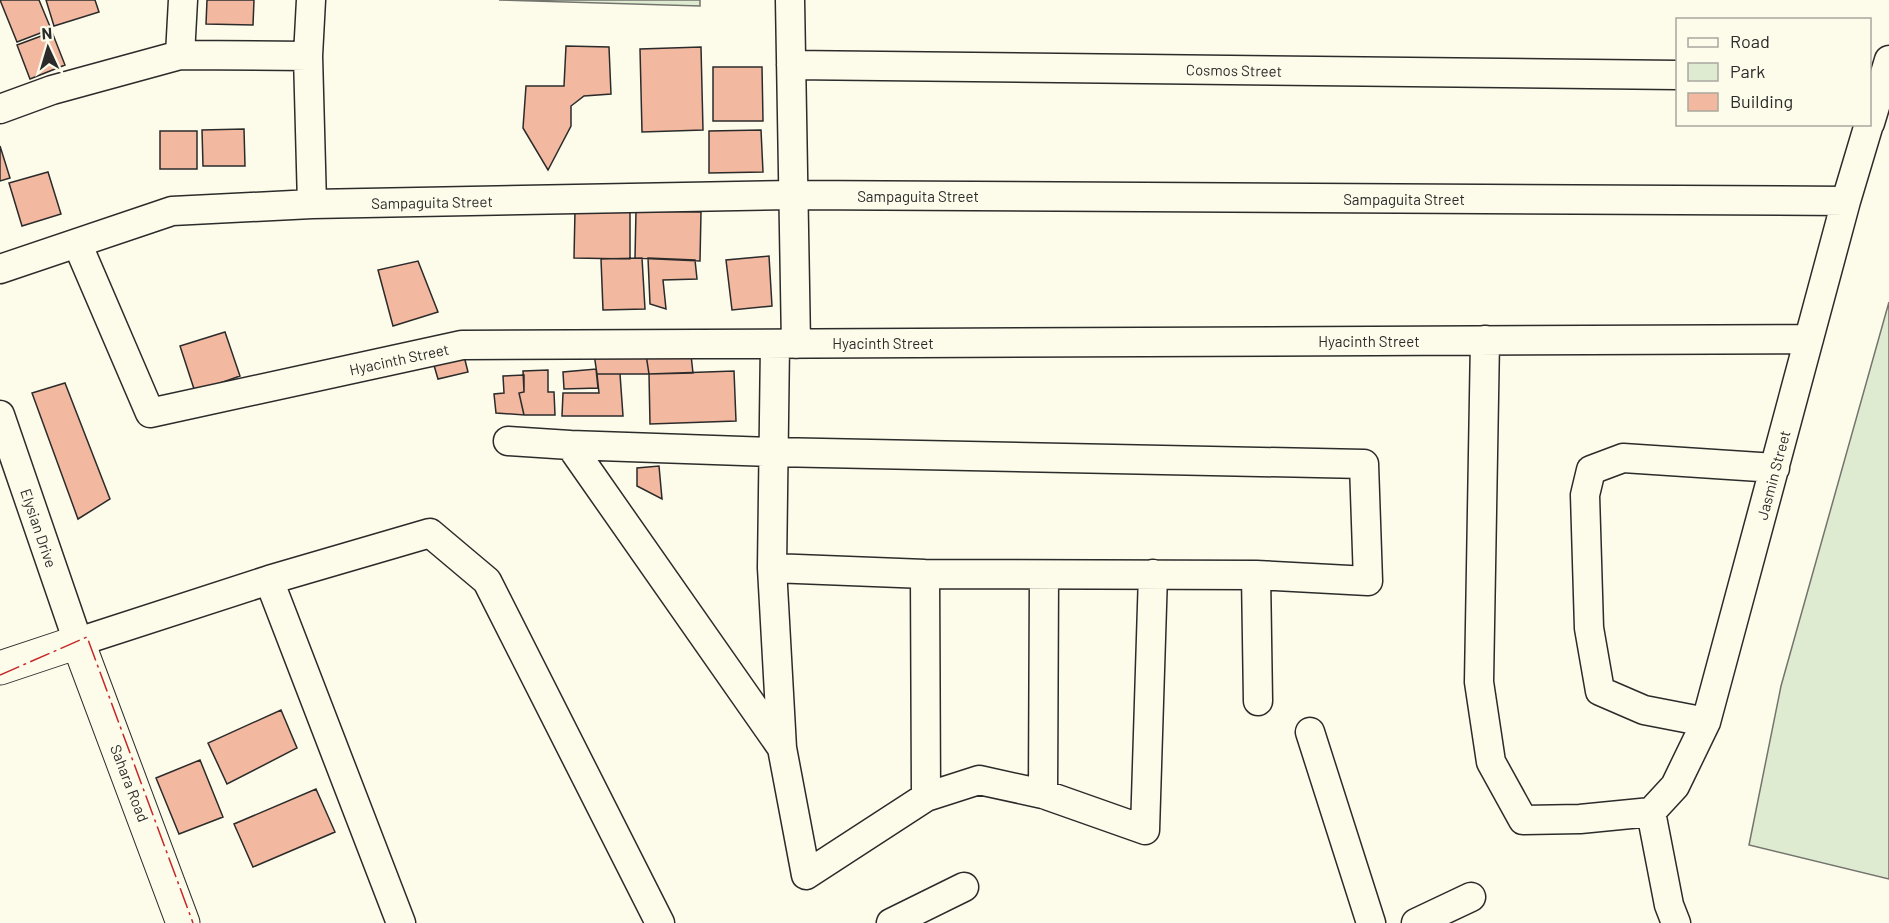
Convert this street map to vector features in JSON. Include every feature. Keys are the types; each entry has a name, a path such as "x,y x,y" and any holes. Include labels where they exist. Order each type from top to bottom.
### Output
{"main road":[{"path":"0,668 78,642"},
{"name":"Sahara Road","path":"78,642 183,923"}],"street":[{"path":"180,55 183,0"},
{"path":"311,0 308,56 312,204"},
{"path":"790,0 794,195 785,344 773,452 772,568 782,748 806,875 926,797 979,780 1043,794 1145,830 1154,574"},
{"path":"0,109 52,90 180,55 308,56"},
{"name":"Cosmos Street","path":"791,65 1676,75"},
{"name":"Jasmin Street","path":"1871,115 1881,71"},
{"name":"Jasmin Street","path":"1651,812 1675,786 1706,722 1846,201 1868,126"},
{"name":"Sampaguita Street","path":"0,269 172,211 312,204 794,195 1846,201"},
{"name":"Hyacinth Street","path":"77,243 150,413 462,345 1809,339"},
{"path":"1485,340 1479,682 1491,762 1523,820 1580,819 1651,812 1667,895 1676,923"},
{"name":"Elysian Drive","path":"0,415 78,642"},
{"path":"508,441 773,452 1364,464 1368,581 1256,575 925,574 772,568"},
{"path":"570,445 782,748"},
{"path":"1706,722 1644,710 1600,691 1589,628 1585,495 1591,470 1623,458 1775,468"},
{"path":"78,642 269,580 430,533 487,581 660,923"},
{"path":"925,574 926,797"},
{"path":"1043,794 1044,574"},
{"path":"1256,575 1258,701"},
{"path":"269,580 401,923"},
{"path":"1310,732 1371,923"},
{"path":"891,923 964,887"},
{"path":"1416,923 1471,897"}],"green space":[{"path":"499,0 700,0 700,6"},
{"path":"1889,302 1889,879 1749,845 1781,686"}],"building":[{"path":"0,0 39,0 51,29 17,42"},
{"path":"46,0 95,0 99,12 54,26"},
{"path":"207,0 254,0 253,25 206,24"},
{"path":"52,32 65,65 30,79 17,45"},
{"path":"566,46 609,47 611,94 584,96 571,106 571,126 548,170 523,128 526,86 564,86"},
{"path":"701,47 703,130 642,132 640,49"},
{"path":"713,67 762,67 763,121 713,121"},
{"path":"244,129 245,166 203,166 202,130"},
{"path":"761,130 763,172 709,173 709,131"},
{"path":"160,131 197,131 197,169 160,169"},
{"path":"0,146 10,178 0,181"},
{"path":"48,172 61,214 22,226 9,183"},
{"path":"575,210 630,212 630,259 574,258"},
{"path":"636,211 701,212 700,261 635,258"},
{"path":"769,256 772,306 732,310 726,260"},
{"path":"642,258 645,309 603,310 601,259"},
{"path":"648,258 695,260 697,279 663,280 666,309 650,304"},
{"path":"418,261 438,312 393,326 378,270"},
{"path":"225,332 240,376 195,392 180,346"},
{"path":"690,346 693,373 649,374 645,348"},
{"path":"593,347 645,348 649,374 597,374"},
{"path":"462,348 468,372 438,379 431,355"},
{"path":"596,369 598,388 564,389 563,372"},
{"path":"548,370 548,392 554,392 555,415 524,415 519,393 524,392 523,371"},
{"path":"734,371 736,421 650,424 649,374"},
{"path":"597,374 620,374 623,416 562,416 563,393 599,393"},
{"path":"524,375 524,392 519,393 524,415 496,413 494,394 504,393 503,376"},
{"path":"65,383 110,499 78,519 32,393"},
{"path":"659,466 662,499 637,486 637,468"},
{"path":"281,710 297,748 227,784 208,743"},
{"path":"200,760 223,817 179,834 156,778"},
{"path":"316,789 335,832 253,867 234,824"}],"power":[{"path":"0,675 87,637 193,923"}]}
